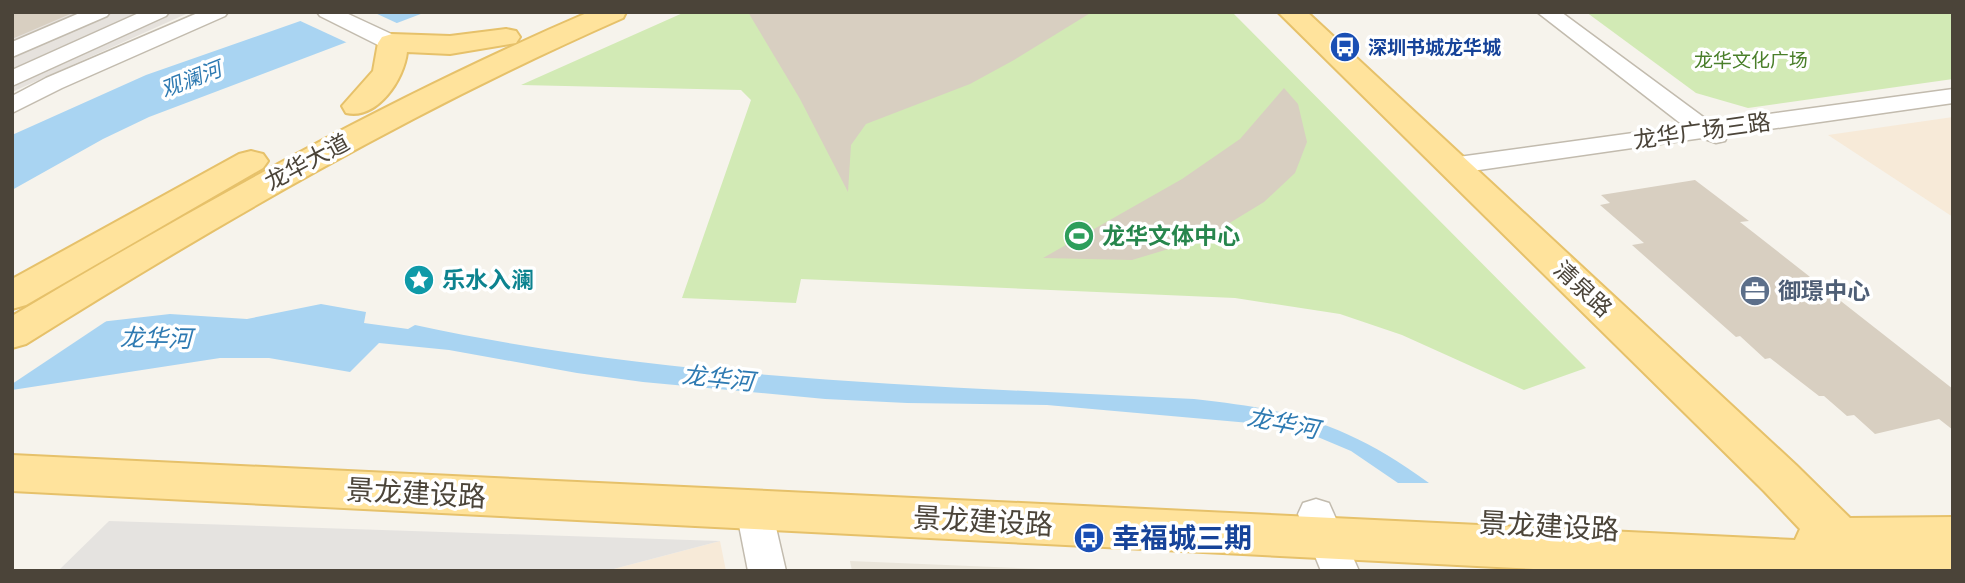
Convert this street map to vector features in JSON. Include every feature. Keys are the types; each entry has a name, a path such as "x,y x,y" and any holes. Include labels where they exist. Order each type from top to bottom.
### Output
{"main road":[{"name":"龙华大道","path":"23,289 251,161 357,106 566,12"},
{"name":"龙华大道","path":"12,334 165,239 312,158 483,72 613,12"},
{"name":"清泉路","path":"1266,12 1751,475 1843,558"},
{"name":"清泉路","path":"1291,12 1669,371 1843,558"},
{"path":"357,106 388,74 392,65 392,43 450,46 506,37"},
{"name":"景龙建设路","path":"12,450 1328,541"},
{"name":"景龙建设路","path":"12,473 1328,541 1843,558 1953,569"},
{"name":"景龙建设路","path":"1843,558 1912,536 1953,537"}],"street":[{"path":"12,50 100,12"},
{"path":"12,79 159,12"},
{"path":"12,106 54,83 218,12"},
{"path":"327,12 392,43"},
{"path":"1547,12 1719,134"},
{"path":"1564,12 1719,134"},
{"name":"龙华广场三路","path":"1457,172 1719,134 1953,96"},
{"name":"龙华广场三路","path":"1719,134 1953,109"},
{"path":"754,510 767,571"}],"shaded area":[{"path":"12,12 179,12 186,14 12,92"},
{"path":"1953,117 1953,217 1828,135"},
{"path":"109,521 720,541 606,571 58,571"},
{"path":"720,541 726,571 606,571"},
{"path":"850,561 1091,571 852,571"}],"green space":[{"name":"龙华文体中心","path":"685,12 1232,12 1586,368 1524,390 1402,335 1340,314 1235,298 801,279 796,303 682,298 751,100 741,90 521,85"},
{"name":"龙华文化广场","path":"1586,12 1953,12 1953,79 1748,108 1696,93"}],"water":[{"name":"观澜河","path":"326,12 426,12 149,117 103,139 12,190 12,135 146,75"},
{"name":"龙华河","path":"321,304 366,312 364,323 408,329 415,325 608,358 705,369 900,384 1194,399 1261,408 1345,433 1371,446 1429,483 1398,483 1351,451 1313,435 1261,424 1047,405 825,399 643,382 449,350 379,343 350,372 269,358 220,358 12,390 12,332 170,314 247,319"}],"pier":[{"path":"316,12 373,12 401,25 350,44 296,19"},
{"path":"114,316 12,384 12,328"}],"building":[{"path":"12,12 75,12 12,39"},
{"path":"748,12 1092,12 970,84 866,124 851,145 848,192 800,99"},
{"path":"1284,88 1298,104 1307,142 1295,173 1264,202 1205,238 1132,260 1043,258 1182,179 1240,139"},
{"name":"御璟中心","path":"1695,180 1749,221 1740,222 1953,389 1953,430 1939,419 1875,434 1854,415 1847,416 1824,396 1819,396 1770,358 1765,359 1740,336 1736,337 1632,245 1644,243 1600,205 1610,203 1601,195"}],"place":[{"name":"深圳书城龙华城","path":"1345,47"},
{"name":"龙华文体中心","path":"1079,236"},
{"name":"乐水入澜","path":"419,280"},
{"name":"御璟中心","path":"1755,291"},
{"name":"幸福城三期","path":"1089,538"}]}
